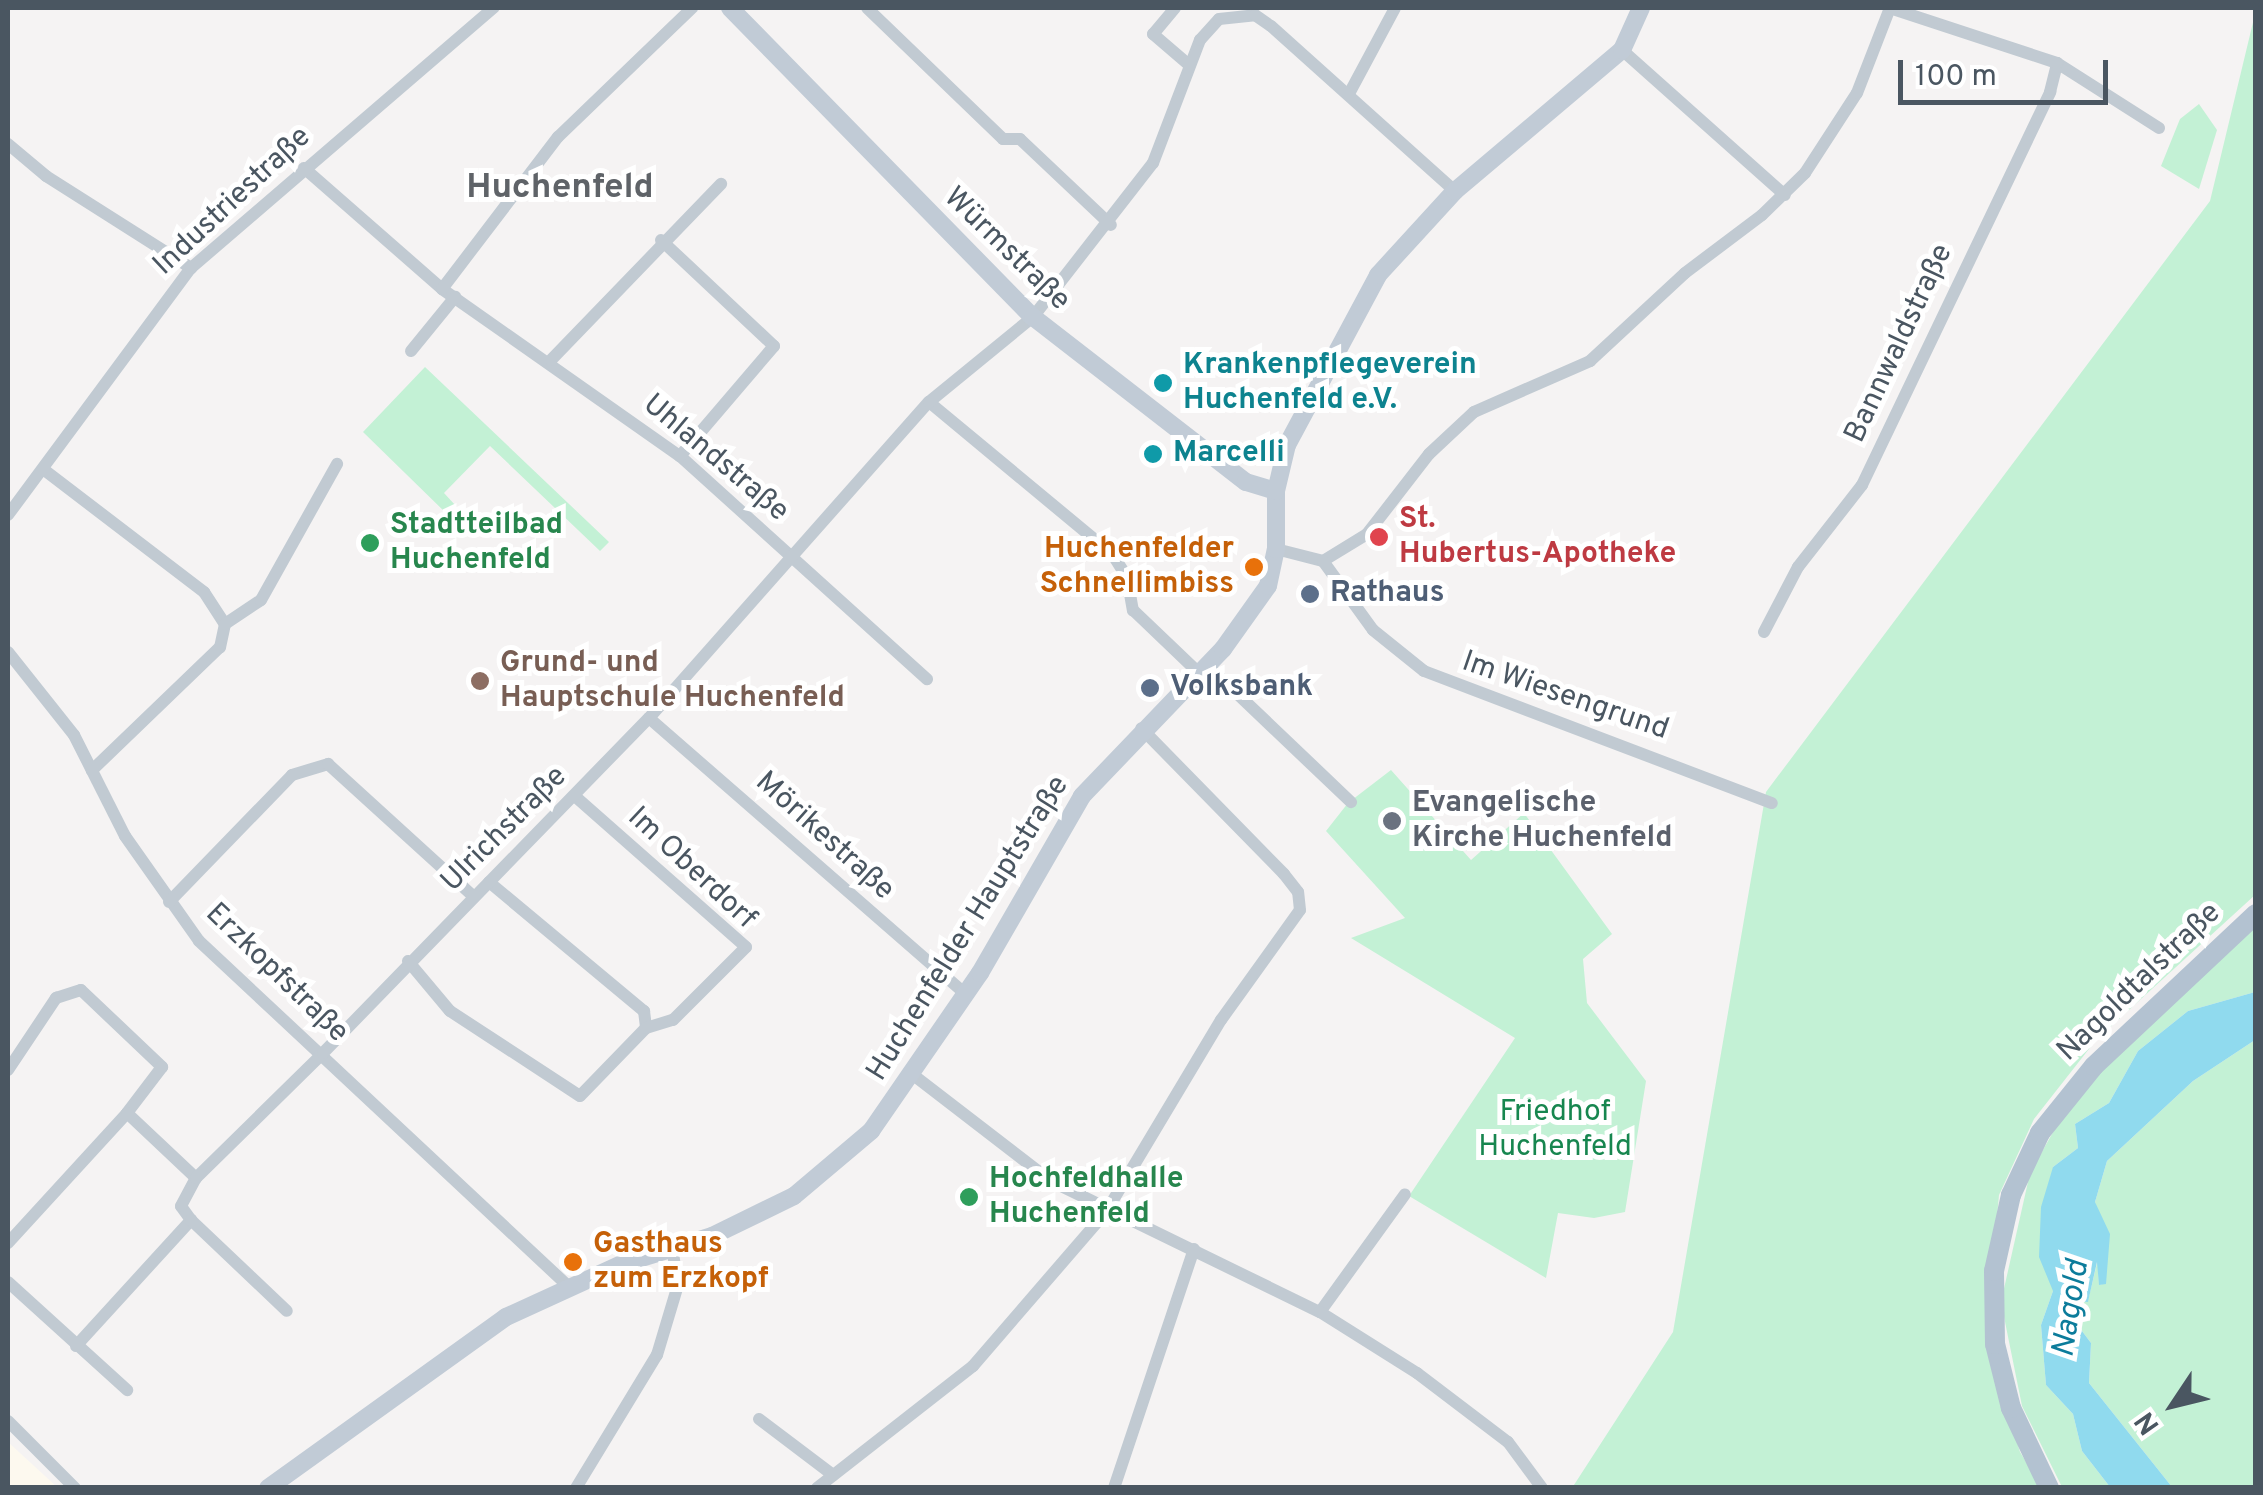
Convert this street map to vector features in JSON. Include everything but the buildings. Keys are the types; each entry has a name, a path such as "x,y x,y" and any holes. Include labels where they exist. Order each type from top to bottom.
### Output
{"main road":[{"name":"Würmstraße","path":"730,8 1033,317 1230,470 1260,490 1276,490"},
{"name":"Huchenfelder Hauptstraße","path":"268,1488 506,1317 568,1286 672,1248 794,1196 871,1131 965,994 1046,848 1141,728 1203,669 1268,586 1276,549 1276,490 1287,445 1362,301 1455,191 1622,50 1641,8"},
{"name":"Nagoldtalstraße","path":"2048,1488 2011,1408 1995,1344 1994,1271 2010,1196 2040,1133 2094,1066 2256,914"}],"street":[{"path":"442,289 558,137 692,8"},
{"path":"867,8 1002,139 1020,139 1111,225"},
{"path":"1176,8 1153,34 1189,65"},
{"path":"1350,92 1395,8"},
{"path":"1276,549 1324,562 1367,534 1429,454 1474,412 1590,361 1685,272 1785,195 1857,92 1890,8 2058,63 2159,128"},
{"name":"Industriestraße","path":"8,515 191,268 488,9"},
{"name":"Ulrichstraße","path":"196,1178 649,718 929,402 1033,317 1111,225 1154,162 1189,65 1220,19 1255,15 1350,92 1455,191"},
{"path":"1622,50 1785,195"},
{"name":"Bannwaldstraße","path":"1764,632 1798,567 1862,485 2050,92 2058,63"},
{"path":"8,144 46,176 191,268"},
{"name":"Uhlandstraße","path":"304,168 442,289 552,360 680,456 927,679"},
{"path":"552,360 661,240 721,184"},
{"path":"661,240 774,346 680,456"},
{"path":"412,350 455,297"},
{"path":"929,402 1113,555 1128,577 1132,610 1350,802"},
{"path":"92,770 220,646 225,624 261,600 338,464"},
{"path":"43,469 204,592 225,624"},
{"name":"Im Wiesengrund","path":"1324,562 1374,630 1424,671 1772,803"},
{"name":"Erzkopfstraße","path":"8,652 74,735 169,902 199,940 568,1286"},
{"name":"Mörikestraße","path":"649,718 794,837 839,886 965,994"},
{"path":"817,1488 973,1366 1106,1212 1221,1020 1300,910 1298,892 1284,874 1141,728"},
{"path":"169,902 292,775 309,764 328,764 474,897"},
{"name":"Im Oberdorf","path":"408,962 450,1011 580,1096 646,1028 673,1020 746,947 575,796"},
{"path":"489,882 644,1011 646,1028"},
{"path":"8,1070 56,998 80,990 162,1067 127,1113 8,1243"},
{"path":"912,1074 1051,1181 1106,1212 1194,1249 1320,1312 1417,1373 1508,1442 1542,1488"},
{"path":"127,1113 196,1178 181,1206 191,1220 287,1311"},
{"path":"1320,1312 1405,1194"},
{"path":"76,1346 191,1220"},
{"path":"576,1488 657,1355 678,1285 672,1248"},
{"path":"1114,1488 1194,1249"},
{"path":"8,1282 127,1390"},
{"path":"759,1420 833,1475"},
{"path":"8,1421 75,1488"}],"shaded area":[{"path":"8,1442 57,1487 8,1487"}],"green space":[{"path":"2255,14 2255,895 2096,1040 2034,1119 1999,1195 1986,1337 2020,1452 2041,1487 1572,1488 1673,1332 1766,792 2210,201"},
{"path":"2199,104 2217,130 2199,189 2161,166 2180,119"},
{"path":"425,367 609,542 600,551 490,446 444,493 456,506 448,515 363,432"},
{"name":"Friedhof Huchenfeld","path":"1391,770 1471,860 1524,813 1612,934 1583,959 1587,1003 1646,1081 1625,1212 1594,1218 1558,1213 1546,1278 1409,1196 1515,1038 1351,938 1405,918 1326,831 1348,803"},
{"path":"2255,923 2255,992 2188,1011 2138,1051 2109,1103 2075,1124 2078,1148 2053,1167 2053,1291 2041,1325 2046,1385 2073,1414 2082,1451 2110,1487 2062,1487 2022,1406 2001,1302 2030,1173 2057,1125 2098,1074"},
{"path":"2255,1040 2255,1487 2172,1487 2089,1383 2091,1343 2076,1323 2078,1300 2088,1301 2098,1259 2099,1285 2106,1283 2095,1202 2107,1161 2193,1081"}],"water":[{"name":"Nagold","path":"2255,992 2255,1040 2193,1081 2107,1161 2095,1202 2110,1234 2106,1284 2099,1285 2097,1262 2088,1302 2078,1301 2076,1323 2091,1343 2089,1383 2172,1487 2110,1487 2082,1451 2073,1414 2046,1385 2041,1325 2053,1291 2039,1257 2041,1207 2053,1167 2078,1148 2075,1124 2109,1103 2138,1051 2188,1011"}],"place":[{"name":"Krankenpflegeverein Huchenfeld e.V.","path":"1163,383"},
{"name":"Marcelli","path":"1153,454"},
{"name":"St. Hubertus-Apotheke","path":"1379,537"},
{"name":"Stadtteilbad Huchenfeld","path":"370,543"},
{"name":"Huchenfelder Schnellimbiss","path":"1254,567"},
{"name":"Rathaus","path":"1310,594"},
{"name":"Grund- und Hauptschule Huchenfeld","path":"480,681"},
{"name":"Volksbank","path":"1150,688"},
{"name":"Evangelische Kirche Huchenfeld","path":"1392,821"},
{"name":"Hochfeldhalle Huchenfeld","path":"969,1197"},
{"name":"Gasthaus zum Erzkopf","path":"573,1262"}],"district":[{"name":"Huchenfeld","path":"560,188"}]}
